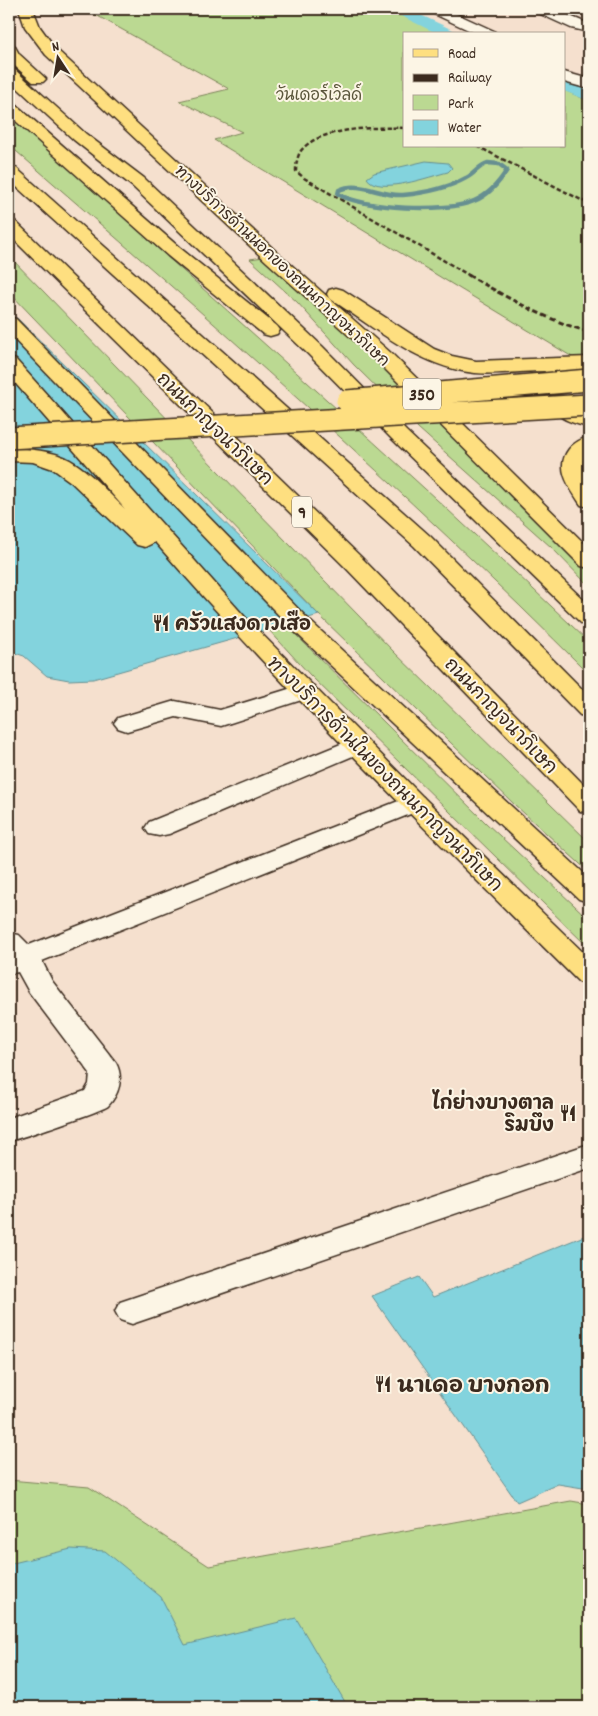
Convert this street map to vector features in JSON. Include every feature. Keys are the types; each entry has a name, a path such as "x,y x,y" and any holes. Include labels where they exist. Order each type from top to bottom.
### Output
{"main road":[{"name":"ทางบริการด้านนอกของถนนกาญจนาภิเษก","path":"26,9 28,18 36,33 51,52 273,258 384,357 589,561"},
{"path":"9,48 12,56 100,134 138,182"},
{"path":"9,72 80,137 138,182 315,350 399,435 589,618"},
{"path":"9,107 174,252 399,435"},
{"path":"9,171 422,541 589,710"},
{"name":"ถนนกาญจนาภิเษก","path":"9,225 353,562 589,805"},
{"path":"273,258 330,290 427,353 447,361 476,368 582,364"},
{"path":"9,323 301,625 589,894"},
{"name":"ทางบริการด้านในของถนนกาญจนาภิเษก","path":"9,364 237,622 414,804 589,976"},
{"path":"582,364 551,375 544,394 560,410 589,421"},
{"name":"350","path":"256,409 589,380"},
{"name":"350","path":"9,423 589,391"},
{"name":"350","path":"9,438 589,405"},
{"name":"350","path":"338,420 589,414"},
{"path":"589,443 574,454 571,465 575,478 589,500"},
{"path":"9,455 34,456 47,459 61,464 79,477 200,593 237,622"},
{"path":"79,477 93,479 102,477 102,471 92,456"}],"street":[{"path":"435,9 485,32"},
{"path":"542,9 555,14 569,24 589,28"},
{"path":"566,78 589,84"},
{"path":"127,723 174,709 221,718 305,692"},
{"path":"159,828 358,746"},
{"path":"9,1130 96,1099 105,1086 105,1070 14,955 414,804"},
{"path":"132,1310 589,1156"}],"green space":[{"name":"วันเดอร์เวิลด์","path":"85,9 388,9 438,32 403,32 403,148 566,148 566,91 589,101 589,357 574,358 214,140 242,132 179,101 229,89"},
{"path":"9,114 446,508 589,642 589,674 448,537 304,404 9,145"},
{"path":"9,256 393,651 589,842 589,872 515,805 319,615 9,292"},
{"path":"263,257 395,378 589,570 589,586 551,547 418,428 354,365 297,302 250,259"},
{"path":"286,625 486,823 589,919 589,948 310,675 269,630"},
{"path":"9,1480 89,1487 209,1566 571,1501 589,1504 589,1707 9,1707"}],"water":[{"path":"426,161 448,163 452,168 448,172 393,185 373,183 367,178 374,173"},
{"path":"9,318 17,318 319,615 93,679 69,680 47,676 24,656 9,651"},
{"path":"589,1234 589,1489 558,1484 517,1502 372,1296 419,1277 433,1297"},
{"path":"71,1549 105,1551 161,1597 185,1645 296,1618 348,1707 9,1707 9,1564"}],"waterway":[{"path":"398,9 446,32"},
{"path":"566,86 589,97"},
{"path":"488,163 499,164 507,170 489,192 474,201 461,205 405,208 366,203 338,194 339,190 347,187 363,188 395,195 427,191 459,182 488,163"}],"railway":[{"path":"403,128 348,130 320,138 308,144 300,152 296,171 304,178 470,276"},
{"path":"481,148 589,204"},
{"path":"468,275 541,314 589,332"}],"place":[{"name":"ครัวแสงดาวเสือ","path":"161,623"},
{"name":"ไก่ย่างบางตาล ริมบึง","path":"568,1113"},
{"name":"นาเดอ บางกอก","path":"383,1384"}]}
